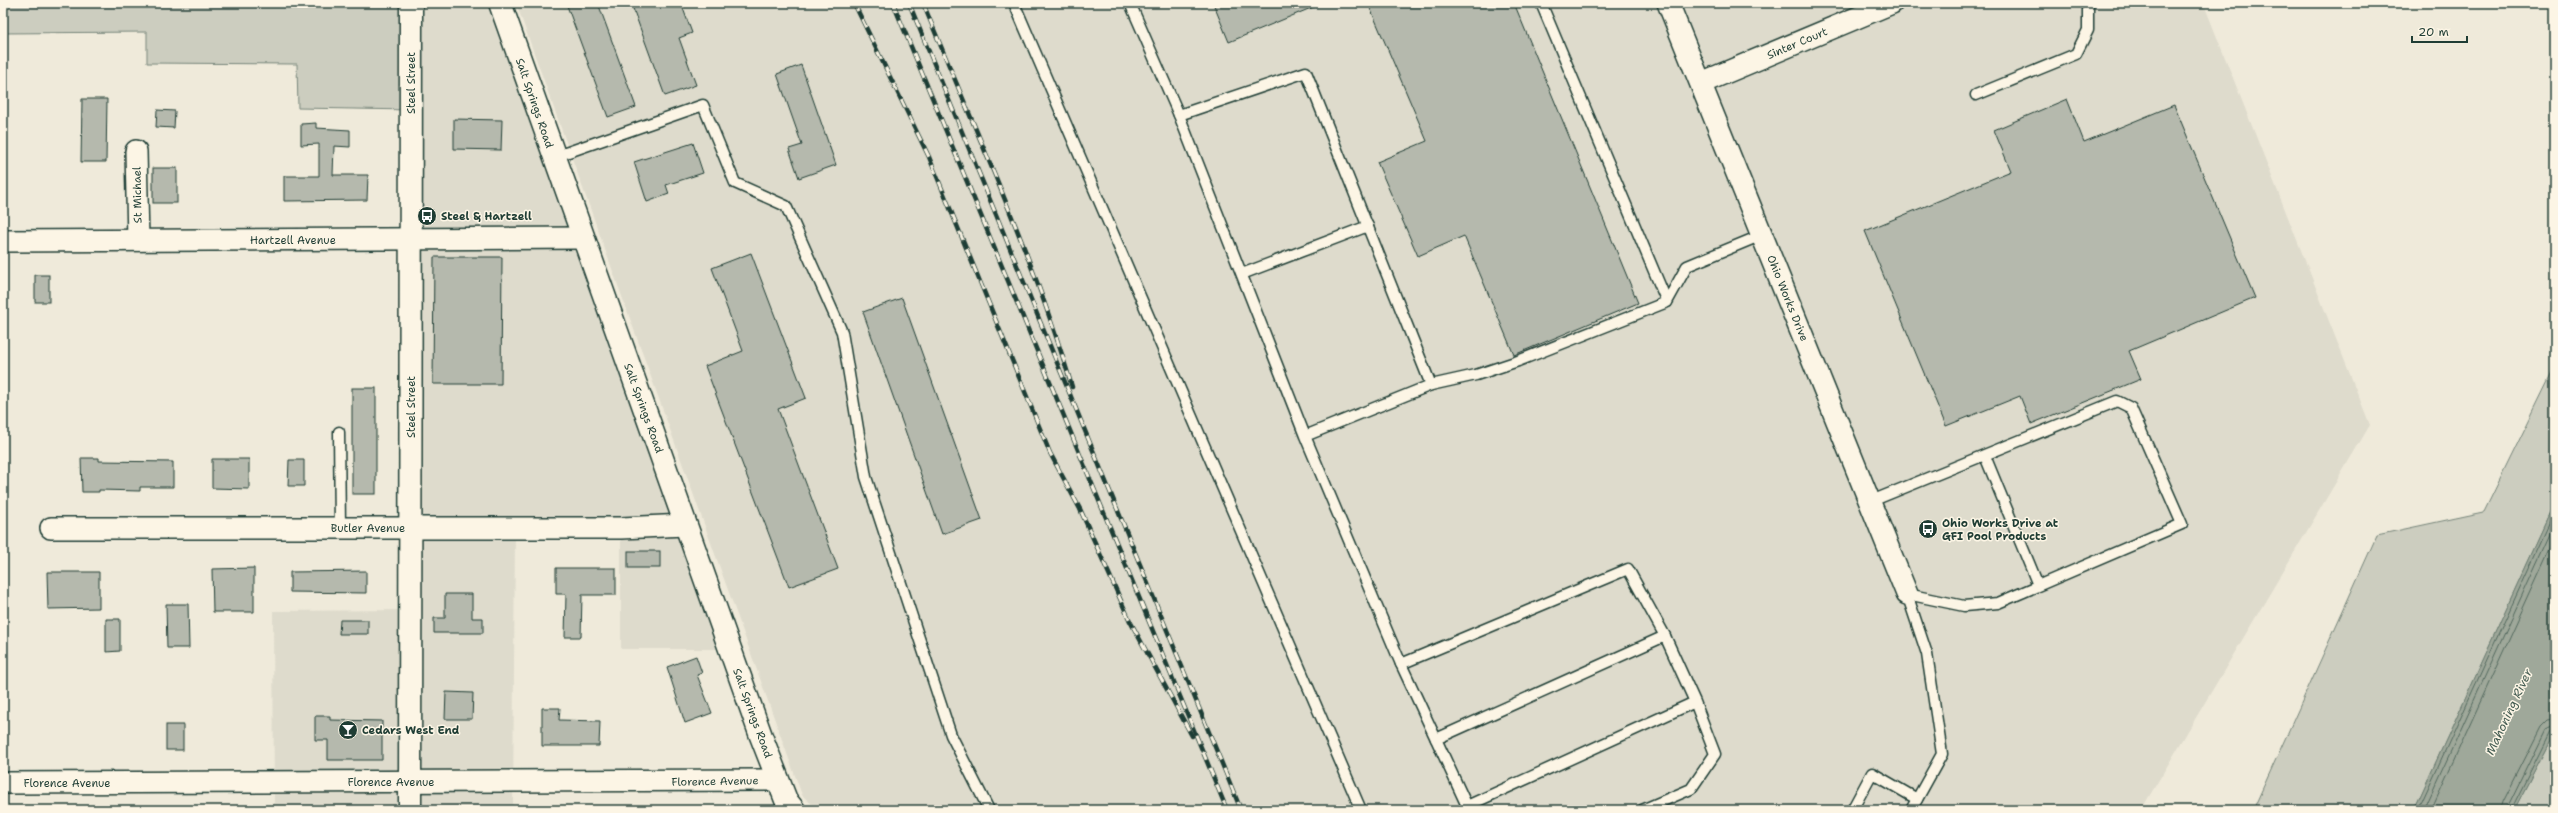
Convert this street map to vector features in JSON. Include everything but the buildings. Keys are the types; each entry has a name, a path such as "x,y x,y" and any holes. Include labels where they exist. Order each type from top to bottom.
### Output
{"street":[{"name":"Steel Street","path":"410,810 411,3"},
{"name":"Salt Springs Road","path":"500,3 778,780 786,800 794,810"},
{"name":"Ohio Works Drive","path":"1668,3 1906,594"},
{"name":"Sinter Court","path":"1701,83 1892,3"},
{"name":"St Michael","path":"136,150 138,240"},
{"name":"Hartzell Avenue","path":"3,241 583,238"},
{"name":"Butler Avenue","path":"51,528 621,528 686,525"},
{"name":"Florence Avenue","path":"3,783 778,780"}],"lane":[{"path":"1014,3 1361,810"},
{"path":"1130,3 1179,115 1305,436 1400,664 1468,808 1695,702"},
{"path":"1541,3 1667,302"},
{"path":"1976,95 2076,54 2088,30 2088,3"},
{"path":"1179,115 1306,72 1431,385"},
{"path":"554,157 703,106 735,183 786,206 842,332 866,477 951,735 989,810"},
{"path":"1242,274 1368,226"},
{"path":"1305,436 1431,385 1476,375 1518,361 1667,302 1687,266 1762,235"},
{"path":"1870,502 1986,456 2117,401 2131,408 2182,524 2038,585 1998,604 1964,606 1906,594"},
{"path":"339,432 340,528"},
{"path":"1986,456 2038,585"},
{"path":"1400,664 1628,569 1665,636 1695,702 1715,754 1691,789 1642,810"},
{"path":"1906,594 1928,654 1942,754 1911,810"},
{"path":"1436,739 1665,636"},
{"path":"1852,810 1872,773 1917,799"}],"shaded area":[{"path":"3,3 411,3 411,110 298,108 297,64 147,63 147,32 3,33"},
{"path":"411,3 500,3 729,649 621,649 621,528 515,528 513,810 274,810 273,611 410,610"},
{"path":"516,3 2214,3 2205,7 2370,425 2141,810 818,810 802,795"},
{"path":"2555,367 2555,502 2414,810 2253,810 2377,535 2484,512"},
{"path":"2555,731 2555,810 2514,810"}],"water":[{"name":"Mahoning River","path":"2555,502 2555,731 2514,810 2414,810"}],"railway":[{"path":"854,3 929,157 1050,453 1080,509 1130,621 1192,736"},
{"path":"893,3 1227,810"},
{"path":"909,3 1241,810"},
{"path":"923,3 983,146 1040,289 1072,387"}],"place":[{"name":"Steel & Hartzell","path":"427,216"},
{"name":"Ohio Works Drive at GFI Pool Products","path":"1928,529"},
{"name":"Cedars West End","path":"348,730"}]}
